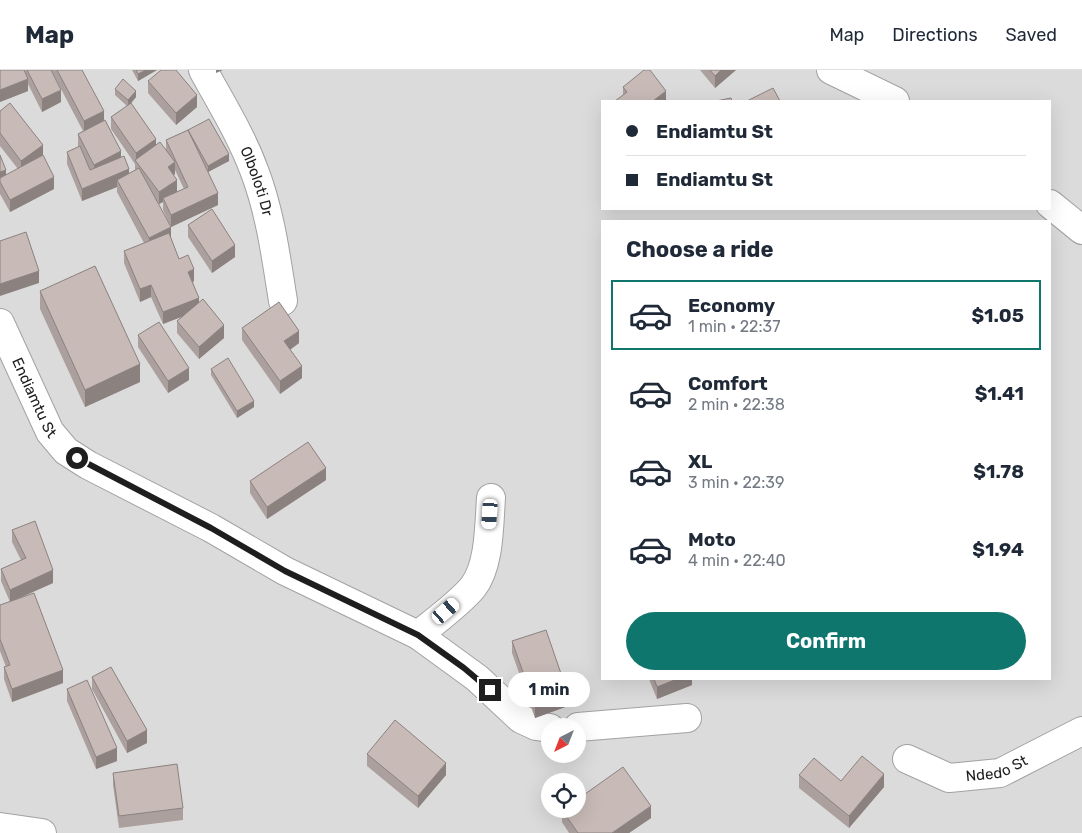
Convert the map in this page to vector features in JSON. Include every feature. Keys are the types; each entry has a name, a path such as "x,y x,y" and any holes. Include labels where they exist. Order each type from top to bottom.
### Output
{"street":[{"name":"Olboloti Dr","path":"203,70 247,152 255,171 274,247 284,301"},
{"path":"831,70 893,100"},
{"path":"1051,205 1082,230"},
{"name":"Endiamtu St","path":"0,323 50,432 66,451 88,465 211,528 285,571 418,635 477,678 521,719 541,727"},
{"path":"418,635 473,586 482,568 487,546 491,498"},
{"path":"586,726 687,718"},
{"name":"Ndedo St","path":"907,759 949,778 1000,772 1082,732"},
{"path":"0,828 42,833"}],"shaded area":[{"path":"0,70 1082,70 1082,833 0,833"}],"building":[{"path":"0,70 24,70 28,79 0,90"},
{"path":"27,70 51,70 61,90 42,99"},
{"path":"57,70 82,70 104,111 84,121"},
{"path":"136,70 146,70 138,74"},
{"path":"161,70 176,70 197,95 176,113 148,81"},
{"path":"644,70 650,70 666,91 654,100 616,100 627,92 623,87"},
{"path":"710,70 721,70 715,76"},
{"path":"123,79 136,91 128,100 115,89"},
{"path":"773,88 779,100 749,100"},
{"path":"10,103 43,145 21,161 0,133 0,111"},
{"path":"131,103 156,139 136,153 111,117"},
{"path":"209,119 229,154 208,166 188,130"},
{"path":"105,120 121,151 94,165 78,134"},
{"path":"188,130 218,193 171,215 163,198 188,187 166,140"},
{"path":"160,142 175,162 168,167 177,180 159,192 135,160"},
{"path":"80,146 90,170 124,156 129,169 82,189 67,152"},
{"path":"0,155 6,170 0,172"},
{"path":"43,155 54,177 10,200 0,182 0,178"},
{"path":"139,168 171,227 149,238 117,180"},
{"path":"212,209 235,245 212,261 188,225"},
{"path":"26,232 39,271 0,284 0,241"},
{"path":"169,233 179,259 188,255 194,269 188,272 199,298 163,312 151,285 140,289 124,251"},
{"path":"95,266 140,364 85,390 40,291"},
{"path":"203,299 224,325 199,347 177,321"},
{"path":"279,302 299,331 284,341 302,366 280,381 242,328"},
{"path":"159,322 189,368 168,381 138,335"},
{"path":"228,358 254,401 237,411 211,369"},
{"path":"308,442 326,468 267,507 250,481"},
{"path":"35,521 53,570 10,590 1,569 26,558 12,530"},
{"path":"34,593 63,670 12,689 4,667 10,665 0,639 0,605"},
{"path":"546,630 568,694 535,706 512,641"},
{"path":"111,667 147,730 127,741 92,677"},
{"path":"87,680 117,748 96,757 67,689"},
{"path":"654,680 674,680 657,687"},
{"path":"395,720 446,763 418,796 367,754"},
{"path":"862,756 884,774 849,816 799,775 814,758 841,781"},
{"path":"177,764 183,808 119,816 113,773"},
{"path":"623,767 651,806 612,833 578,833 568,818 586,818 586,793"}],"route":[{"path":"77,458 211,528 285,571 418,635 464,668 490,690"}]}
